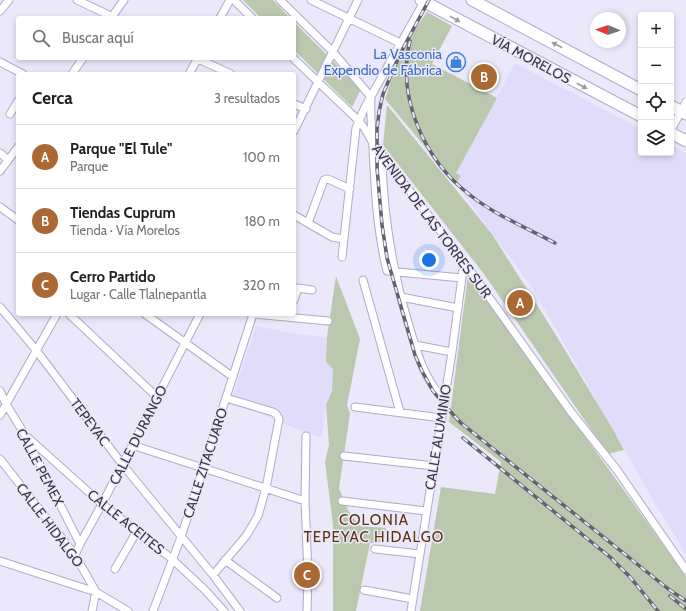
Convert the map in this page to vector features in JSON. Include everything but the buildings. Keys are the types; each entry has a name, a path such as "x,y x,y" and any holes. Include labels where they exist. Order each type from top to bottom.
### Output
{"main road":[{"name":"VÍA MORELOS","path":"472,0 638,88"},
{"name":"VÍA MORELOS","path":"423,1 638,114"},
{"path":"674,135 686,141"}],"street":[{"path":"0,11 9,0"},
{"path":"77,0 109,16"},
{"path":"114,16 124,0"},
{"path":"221,16 230,0"},
{"path":"234,0 250,16"},
{"path":"280,0 333,52 371,97 378,219 382,253 401,297 421,363 430,381 444,399"},
{"path":"311,0 400,43"},
{"path":"296,127 358,0"},
{"path":"342,257 355,134 359,121 423,1"},
{"path":"73,72 82,60"},
{"path":"190,72 196,60"},
{"path":"201,60 227,72"},
{"name":"AVENIDA DE LAS TORRES SUR","path":"294,60 359,121 385,160 464,262 571,412 617,470 686,570"},
{"path":"0,62 19,72"},
{"path":"10,114 16,104"},
{"path":"296,105 306,109"},
{"path":"674,123 681,108"},
{"path":"0,171 16,150"},
{"path":"0,153 8,160"},
{"path":"385,160 382,163 390,245 390,272"},
{"path":"308,223 324,180 328,179 350,189"},
{"path":"0,207 16,219"},
{"path":"296,216 332,237 344,239"},
{"name":"CALLE ALUMINIO","path":"411,611 442,418 464,262"},
{"path":"390,272 462,278"},
{"path":"363,280 400,412"},
{"path":"296,294 298,288 312,290"},
{"path":"401,297 458,308"},
{"name":"TEPEYAC","path":"0,307 36,350 122,464 240,611"},
{"path":"0,414 56,316"},
{"path":"71,316 157,398"},
{"path":"148,316 233,377"},
{"name":"CALLE DURANGO","path":"76,555 80,544 199,316"},
{"name":"CALLE ZITACUARO","path":"153,611 181,536 253,316"},
{"path":"290,316 328,321"},
{"path":"415,345 452,352"},
{"name":"CALLE PEMEX","path":"0,391 6,404 25,435 80,544"},
{"path":"213,576 246,536 255,521 266,488 279,419 276,414 226,398"},
{"path":"355,407 442,418"},
{"name":"CALLE ACEITES","path":"25,435 102,504 172,559 205,590 224,611"},
{"path":"306,436 305,501 308,574 307,611"},
{"path":"132,445 305,501"},
{"path":"344,456 434,466"},
{"name":"CALLE HIDALGO","path":"0,459 76,555 96,592"},
{"path":"342,501 426,511"},
{"path":"116,569 137,531"},
{"path":"375,549 420,554"},
{"path":"225,560 277,598"},
{"path":"0,561 96,592 128,611"},
{"path":"364,590 413,599"},
{"path":"92,611 96,592"}],"shaded area":[{"path":"515,63 638,127 638,156 674,156 674,147 686,153 686,554 656,505 533,289 456,184 460,176 456,173"},
{"path":"256,326 296,334 327,337 326,362 333,369 332,391 326,405 322,437 306,433 231,401"}],"green space":[{"path":"243,0 273,0 288,16 259,16"},
{"path":"427,12 452,26 432,64 497,98 456,173 461,176 456,184 385,99 402,48"},
{"path":"296,24 361,89 352,107 296,52"},
{"path":"387,105 492,234 554,332 624,450 608,454 484,274 383,145"},
{"path":"468,275 686,576 686,611 420,611 441,487 495,494 501,462 449,422"},
{"path":"336,276 360,339 347,405 350,414 339,488 349,512 360,526 386,528 383,542 370,543 356,611 333,611 333,525 325,462 329,445 326,405 332,391 333,369 326,362 327,337"}],"railway":[{"path":"429,0 401,52 383,94 377,129 377,168 382,225 387,258 415,355 433,391 461,423 667,588 686,601"},
{"path":"410,41 407,63 407,84 411,106 418,127 440,165 454,181 480,202 500,215 555,243"},
{"path":"463,438 610,557 630,577 658,611"},
{"path":"670,596 686,609"}],"place":[{"name":"La Vasconia Expendio de Fábrica","path":"456,62"},
{"name":"Tiendas Cuprum","path":"484,77"},
{"name":"Parque \"El Tule\"","path":"520,303"},
{"name":"Cerro Partido","path":"307,575"}],"district":[{"name":"COLONIA TEPEYAC HIDALGO","path":"374,528"}]}
